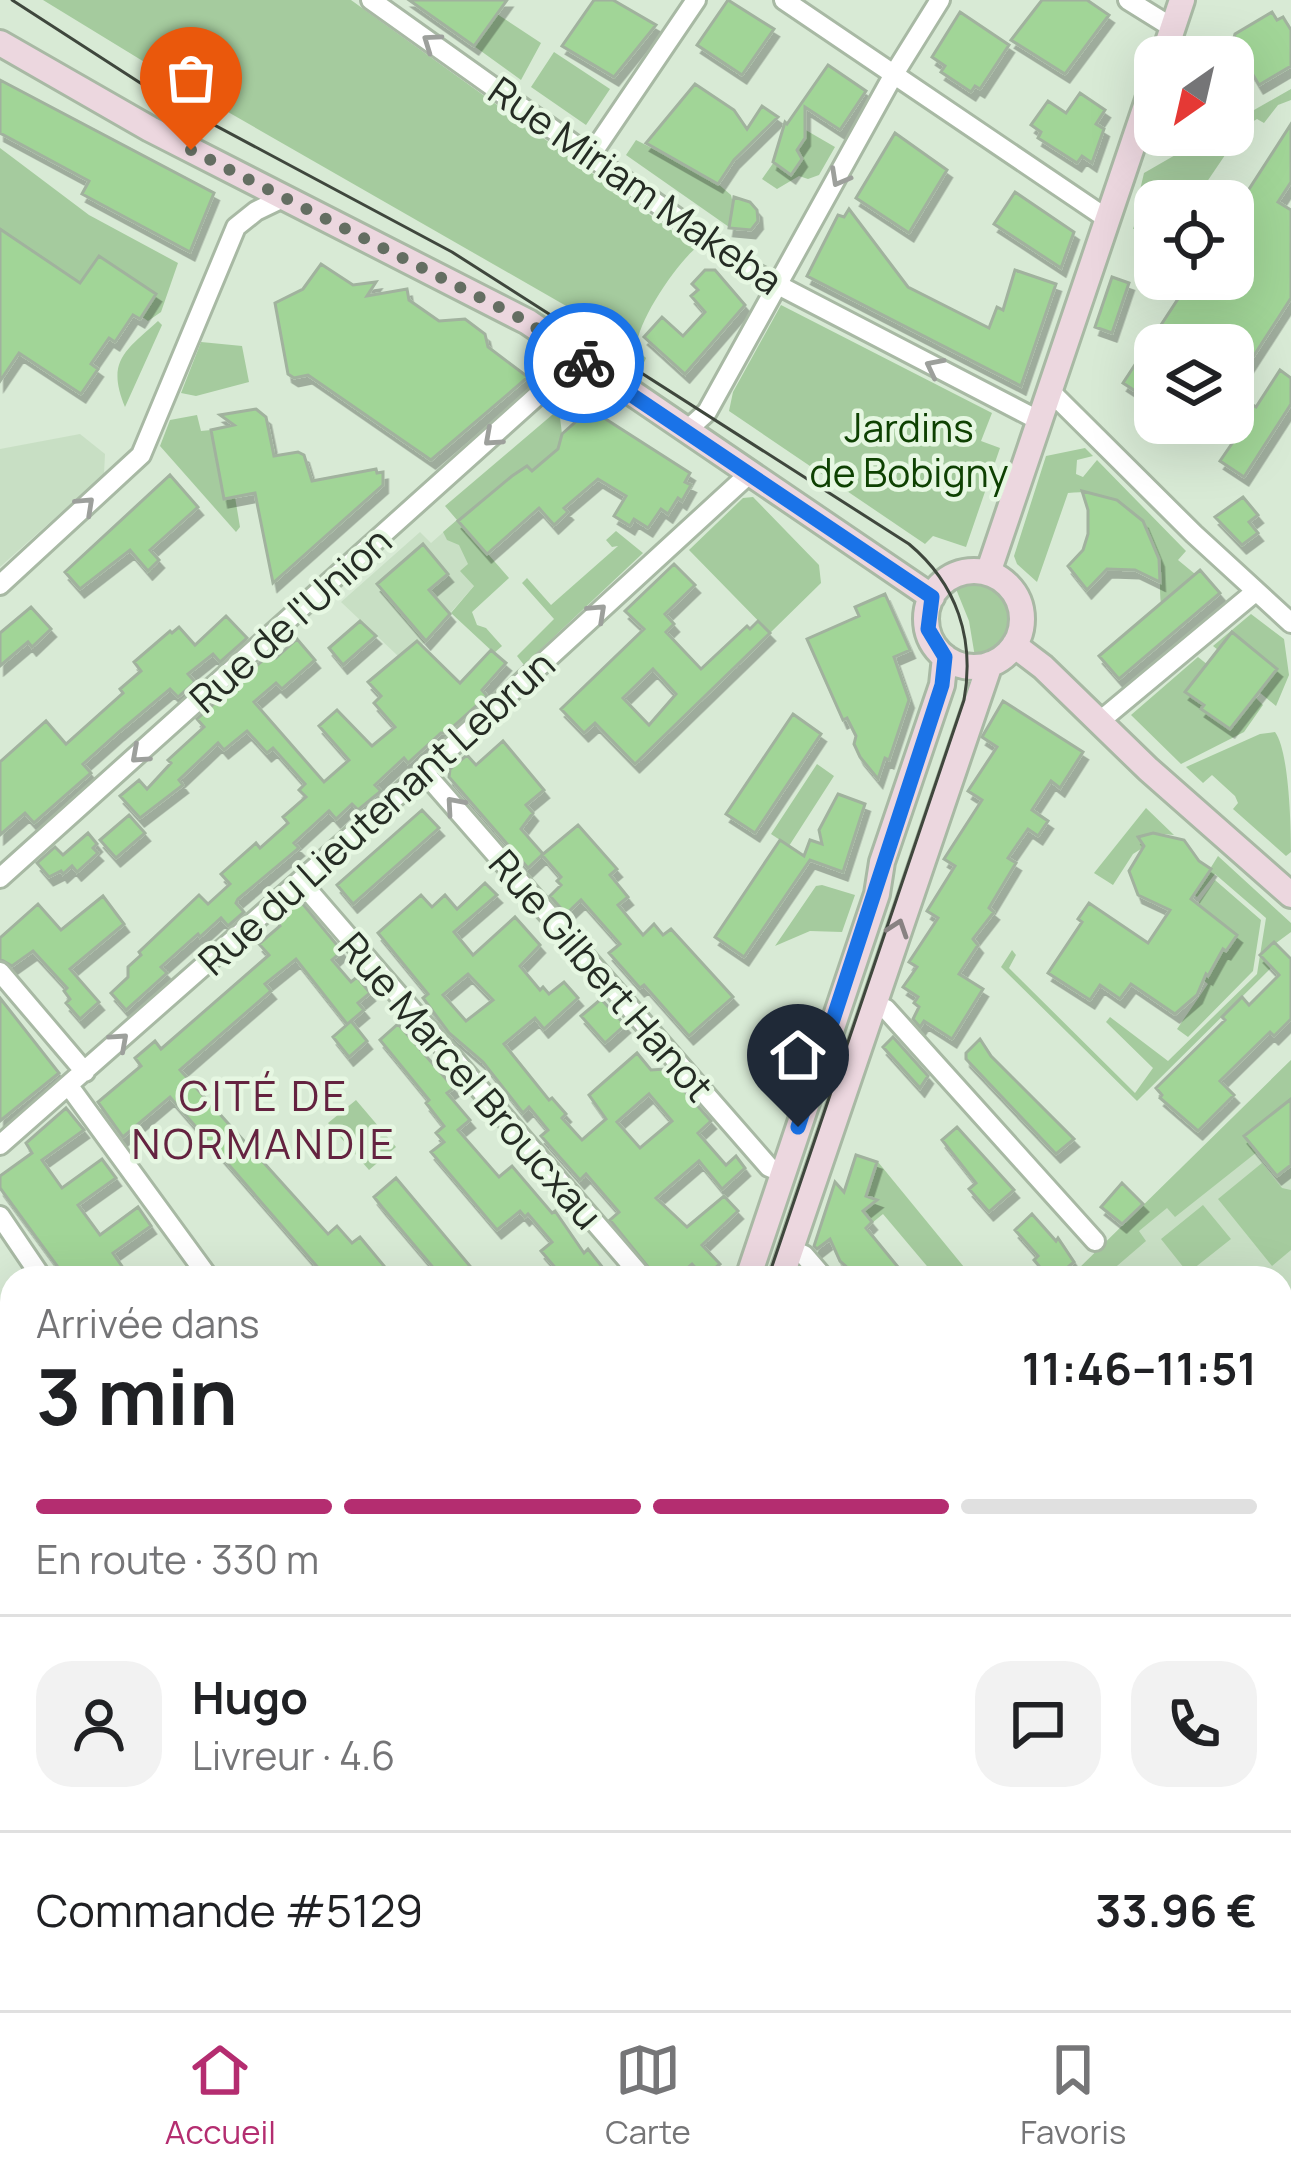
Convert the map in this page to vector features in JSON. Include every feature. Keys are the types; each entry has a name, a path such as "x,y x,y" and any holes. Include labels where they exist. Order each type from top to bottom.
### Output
{"street":[{"name":"Rue Miriam Makeba","path":"370,0 778,286 1038,420"},
{"path":"591,155 696,0"},
{"path":"784,0 1106,218"},
{"path":"686,431 707,412 894,74 940,0"},
{"path":"1127,0 1173,28"},
{"path":"1170,36 1182,0"},
{"path":"0,43 150,129 528,322 932,597"},
{"path":"988,573 1134,139"},
{"path":"0,585 140,454 236,227 285,197"},
{"name":"Rue de l'Union","path":"0,878 578,359"},
{"path":"1048,389 1291,622"},
{"name":"Rue du Lieutenant Lebrun","path":"0,1145 424,772 749,474"},
{"path":"988,573 1016,594 1022,629 1014,645 990,664 968,667 945,657 928,629 932,597 958,574 988,573"},
{"path":"1100,721 1255,592"},
{"path":"1014,645 1164,784 1285,880"},
{"path":"752,1266 877,893 882,862 942,685 945,657"},
{"path":"785,1266 990,664"},
{"name":"Rue Gilbert Hanot","path":"424,772 769,1167 783,1173"},
{"name":"Rue Marcel Broucxau","path":"300,881 633,1266"},
{"path":"0,972 85,1072"},
{"path":"872,1004 886,1009 1095,1241"},
{"path":"69,1086 200,1266"},
{"path":"0,1216 34,1266"},
{"path":"790,1249 814,1266"}],"shaded area":[{"path":"80,434 105,454 104,474 0,567 0,449"},
{"path":"457,520 494,563 409,660 398,656 341,602 420,532 431,543"},
{"path":"1291,1060 1291,1266 1081,1266"}],"green space":[{"path":"43,0 351,0 696,248 668,281 642,326 637,350 646,358 643,365 568,307 200,96"},
{"path":"497,14 541,43 521,80 474,46"},
{"path":"554,52 610,89 586,125 531,87"},
{"path":"1291,89 1291,100 1278,105 1264,123 1254,121 1254,110"},
{"path":"797,125 835,147 819,175 799,176 777,189 762,179 774,162 790,174 797,154"},
{"path":"636,140 711,178 731,195 734,208 729,227 626,155"},
{"path":"0,148 89,215 178,263 161,312 148,321 141,316 156,294 99,256 80,283 0,229"},
{"path":"1174,156 1224,156 1208,180 1142,180 1144,173"},
{"name":"Jardins de Bobigny","path":"781,305 992,413 981,441 1000,448 966,547 933,536 925,544 729,411 733,392"},
{"path":"158,321 162,325 125,407 118,367"},
{"path":"201,342 242,346 249,382 196,396 181,393"},
{"path":"559,409 562,434 558,449 532,471 512,476 475,513 471,510 459,521 509,578 472,612 477,625 502,646 494,653 451,613 474,586 460,571 468,564 459,545 447,540 443,532 457,520 445,506"},
{"path":"197,415 201,431 211,430 224,495 235,497 240,527 236,532 160,446 170,420"},
{"path":"1085,448 1093,456 1077,460 1076,474 1083,477 1097,460 1186,551 1178,560 1195,574 1161,604 1159,564 1148,532 1128,509 1101,495 1068,493 1037,582 1017,564 1014,556 1046,456"},
{"path":"753,497 819,565 821,583 770,633 689,550 743,498"},
{"path":"616,531 643,553 524,665 517,656 554,619 522,583 527,578 551,605 618,546 606,540"},
{"path":"972,581 1002,592 1014,619 1002,646 975,657 969,621 956,589"},
{"path":"1251,614 1284,639 1289,675 1276,706 1258,691 1276,669 1233,632 1218,650 1213,646"},
{"path":"1198,657 1208,665 1185,692 1204,705 1202,709 1254,696 1263,705 1244,732 1181,764 1131,715"},
{"path":"1275,732 1288,789 1291,852 1286,856 1233,809 1238,803 1235,796 1212,775 1203,783 1186,767 1260,734"},
{"path":"817,764 834,776 789,846 771,834"},
{"path":"1146,808 1174,835 1153,833 1140,838 1144,847 1133,854 1113,885 1094,873"},
{"path":"1218,856 1291,923 1291,932 1260,955 1266,918 1215,874 1194,895"},
{"path":"1215,880 1261,920 1253,971 1188,1037 1177,1029 1208,984 1202,979 1220,947 1226,951 1237,935 1199,909 1185,922"},
{"path":"816,886 855,895 842,932 810,931 775,946"},
{"path":"1012,950 1016,955 1009,968 1135,1093 1153,1068 1106,1022 1110,1017 1168,1061 1257,974 1260,955 1272,967 1137,1101 1001,967"},
{"path":"1291,1060 1291,1099 1244,1136 1257,1152 1175,1217 1167,1208 1139,1231 1146,1241 1117,1266 1081,1266"},
{"path":"356,1100 396,1147 369,1170 328,1123"},
{"path":"878,1162 963,1266 927,1266 883,1214 872,1223 863,1211 876,1200 866,1196"},
{"path":"1262,1163 1282,1188 1291,1190 1291,1250 1272,1266 1218,1199"},
{"path":"1203,1205 1231,1239 1197,1266 1182,1266 1161,1239"}],"building":[{"path":"409,0 507,0 474,46"},
{"path":"594,0 613,0 656,25 614,77 562,46"},
{"path":"728,0 774,29 742,75 697,45"},
{"path":"1042,0 1087,0 1109,15 1065,74 1011,40"},
{"path":"960,12 1009,45 980,89 975,86 971,92 941,72 945,66 932,57"},
{"path":"1272,12 1277,20 1283,17 1291,30 1291,66 1259,85 1254,77 1254,36 1235,34"},
{"path":"828,65 866,91 840,130 805,107 805,138 797,150 802,159 791,175 773,162 785,122"},
{"path":"0,80 214,193 190,252 82,194 89,181 0,133"},
{"path":"695,84 734,110 747,129 762,106 778,117 734,160 718,184 646,143"},
{"path":"1080,93 1105,110 1096,124 1104,129 1092,163 1082,156 1077,163 1038,138 1041,132 1031,125 1048,101 1066,113"},
{"path":"1291,124 1291,182 1278,202 1291,210 1291,298 1254,355 1254,324 1162,324 1177,300 1254,300 1254,181"},
{"path":"895,133 947,170 909,233 856,198"},
{"path":"1015,192 1074,232 1061,268 994,224"},
{"path":"734,197 757,210 758,221 751,230 729,228"},
{"path":"849,209 908,287 989,328 997,307 1003,310 1015,270 1056,284 1021,386 807,276 838,215 844,217"},
{"path":"0,229 80,283 99,256 156,294 140,319 133,315 115,342 109,338 91,364 98,369 81,394 19,353 0,381"},
{"path":"321,264 353,285 376,282 367,296 407,289 409,300 439,321 465,319 485,334 488,347 528,377 431,460 308,375 294,378 288,374 275,303 303,289"},
{"path":"705,270 715,270 745,305 685,374 644,337 662,317 683,336 705,312 691,296 698,290 692,284"},
{"path":"1112,277 1129,283 1112,333 1095,327"},
{"path":"1134,366 1134,390 1123,383"},
{"path":"1280,370 1291,378 1291,404 1244,477 1220,461 1232,444 1254,444 1256,407"},
{"path":"256,409 266,417 274,456 304,455 312,481 376,469 383,472 383,485 273,583 255,493 224,499 211,430 234,425 220,415"},
{"path":"590,409 690,473 685,482 691,485 682,501 678,498 668,514 661,509 648,528 634,519 630,526 614,516 626,496 598,479 564,508 568,512 554,525 539,508 487,554 458,521 512,476 527,466 532,471 558,449 562,434"},
{"path":"170,475 198,507 150,550 159,560 148,571 130,550 80,589 65,572"},
{"path":"1082,491 1117,500 1143,521 1159,559 1160,582 1135,570 1107,569 1087,590 1068,566 1083,550 1088,534"},
{"path":"1243,497 1258,515 1249,522 1258,533 1242,545 1215,517"},
{"path":"423,544 448,574 429,590 450,614 426,641 377,584"},
{"path":"674,564 695,585 665,614 674,624 666,632 701,669 747,626 750,629 758,621 770,633 635,764 595,723 584,733 561,709 644,629 625,611","holes":["653,669 676,694 649,725 623,698"]},
{"path":"1200,570 1220,593 1119,679 1099,656"},
{"path":"885,594 910,650 894,657 909,700 878,779 860,757 856,736 847,718 843,720 807,639 859,616 855,607"},
{"path":"31,607 51,629 0,666 0,633"},
{"path":"226,616 247,638 220,662 213,654 188,674 195,682 178,697 170,689 119,732 83,764 91,773 34,823 25,813 0,835 0,762 46,721 66,744 123,693 120,689 141,671 134,662 170,631 179,627 195,645"},
{"path":"360,621 376,636 343,665 329,648"},
{"path":"1232,632 1277,669 1230,729 1185,692"},
{"path":"297,639 315,660 282,689 276,683 254,702 324,782 349,760 319,726 337,710 372,746 395,727 374,703 381,696 368,682 417,641 460,683 491,650 506,663 482,690 487,696 408,763 404,758 375,785 381,791 358,810 352,804 336,819 329,811 294,843 299,848 238,899 244,912 228,926 221,918 200,937 198,934 161,967 167,973 126,1010 111,993 128,977 128,967 139,952 199,895 208,904 230,884 221,874 288,823 283,817 306,797 299,790 305,784 273,748 267,753 247,731 224,750 218,743 179,780 183,785 140,818 120,796 139,780 147,789 171,763 168,760 204,727 197,719 271,653 276,658"},
{"path":"1003,701 1083,752 1060,788 1051,781 1032,810 1048,821 1038,836 1028,829 1008,858 1016,863 989,908 994,912 973,939 978,945 959,974 983,989 952,1039 924,1021 920,1027 913,1019 918,997 903,987 917,967 909,962 938,918 927,911 955,866 944,859 982,800 968,791 997,747 982,737"},
{"path":"793,714 821,734 755,833 726,814"},
{"path":"503,741 544,790 526,805 533,813 521,829 543,854 528,868 449,777 450,769 467,755 476,765"},
{"path":"838,794 865,804 843,872 810,860 744,957 715,937 780,840 804,856 810,840 822,844 819,830"},
{"path":"422,810 439,828 353,904 337,885"},
{"path":"129,815 145,833 116,858 100,840"},
{"path":"578,825 617,869 610,875 628,897 618,905 643,935 654,924 663,935 671,929 733,997 689,1036 609,953 620,944 581,900 566,914 550,896 561,885 557,881 561,877 542,855"},
{"path":"88,833 98,853 77,872 72,866 49,877 37,863 55,847 63,855"},
{"path":"1153,833 1184,840 1211,869 1191,899 1237,935 1206,974 1197,995 1175,1014 1131,984 1120,999 1100,985 1090,1000 1048,973 1089,903 1148,943 1170,910 1138,895 1129,871 1144,846 1138,837"},
{"path":"485,883 497,895 454,932 473,955 515,917 540,945 520,966 540,990 543,987 549,994 564,982 578,998 544,1029 535,1018 504,1044 566,1114 562,1118 582,1140 606,1119 589,1095 637,1053 651,1070 665,1069 711,1121 698,1133 726,1165 736,1156 745,1168 722,1189 699,1161 656,1198 687,1227 724,1196 738,1211 702,1245 718,1266 647,1266 610,1220 619,1212 586,1174 580,1180 541,1136 548,1130 529,1107 523,1113 423,998 428,994 378,933 421,895 432,907 445,895 457,909","holes":["468,974 493,1000 466,1021 443,995","649,1094 672,1121 640,1148 617,1122"]},
{"path":"103,896 124,924 70,969 99,1002 80,1019 66,1003 70,999 64,991 67,988 33,951 12,966 0,959 0,938 38,904 61,930"},
{"path":"295,903 302,903 342,951 332,960 351,982 357,977 370,993 358,1003 364,1010 351,1021 367,1041 349,1057 333,1037 350,1022 296,959 265,984 271,991 180,1070 328,1234 337,1226 352,1243 360,1237 384,1266 317,1266 170,1097 123,1137 98,1102 141,1066 135,1058 155,1041 161,1049 269,955 259,944 280,926 276,920"},
{"path":"1274,942 1291,959 1291,1019 1274,1036 1270,1032 1220,1081 1234,1095 1198,1131 1160,1098 1156,1088 1242,997 1249,1005 1279,975 1260,955"},
{"path":"0,998 59,1073 0,1121"},
{"path":"601,999 625,1025 605,1043 581,1016"},
{"path":"398,1024 454,1088 447,1093 470,1120 458,1130 499,1177 512,1166 555,1211 584,1253 588,1249 601,1266 554,1266 541,1251 552,1242 520,1211 497,1230 431,1152 444,1142 436,1133 444,1126 380,1040"},
{"path":"893,1037 928,1076 920,1088 883,1047"},
{"path":"980,1039 991,1056 1074,1139 1056,1154 966,1059"},
{"path":"1291,1099 1291,1165 1277,1176 1244,1136"},
{"path":"66,1108 84,1130 42,1160 62,1188 102,1159 116,1178 78,1205 100,1235 138,1207 151,1226 113,1253 122,1266 57,1266 0,1188 0,1176 32,1153 26,1143"},
{"path":"957,1127 1014,1190 989,1212 969,1189 976,1183 942,1140"},
{"path":"856,1155 877,1162 866,1196 877,1200 863,1211 872,1222 866,1228 897,1266 846,1266 830,1239 817,1249 814,1246 835,1182 844,1192"},
{"path":"396,1178 470,1266 432,1266 374,1197"},
{"path":"1122,1183 1143,1204 1122,1224 1101,1207"},
{"path":"1032,1214 1056,1241 1058,1238 1074,1262 1039,1266 1034,1260 1038,1256 1015,1230"}],"tram line":[{"path":"12,0 162,97 452,252 909,544 950,595 967,656 964,700 772,1266"}],"way so far":[{"path":"191,150 528,322 584,363"}],"district":[{"name":"CITÉ DE NORMANDIE","path":"264,1119"}],"route":[{"path":"584,363 932,597 928,629 945,657 942,685 798,1127"}]}
